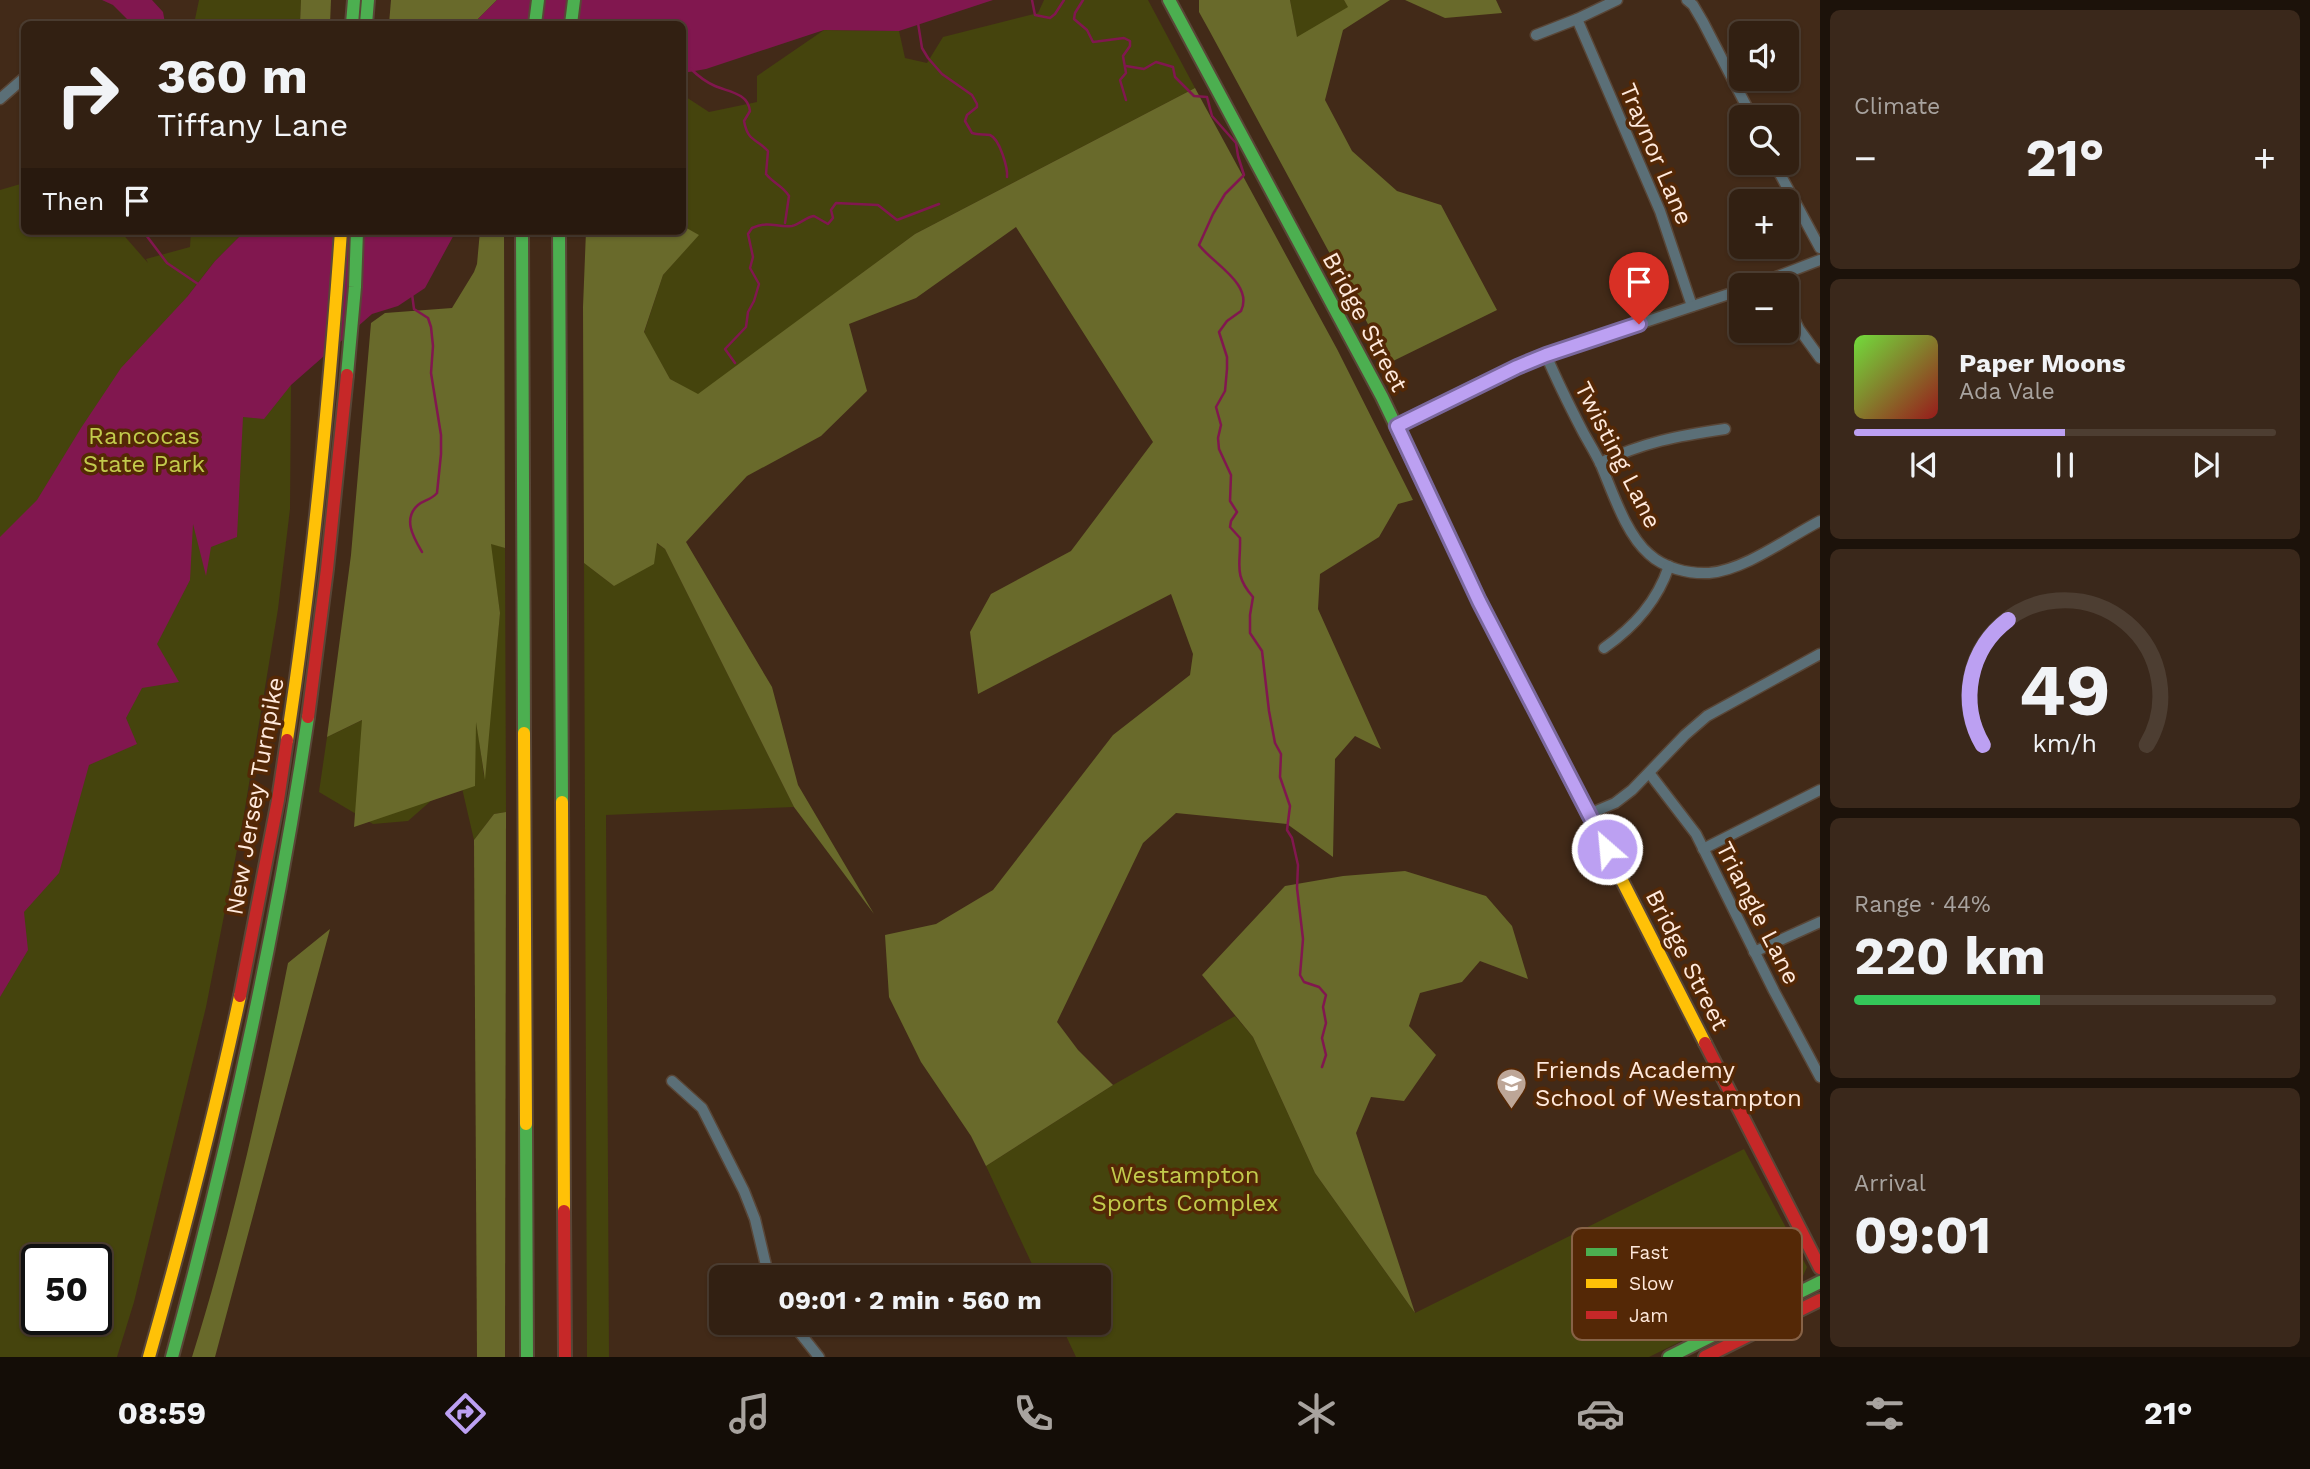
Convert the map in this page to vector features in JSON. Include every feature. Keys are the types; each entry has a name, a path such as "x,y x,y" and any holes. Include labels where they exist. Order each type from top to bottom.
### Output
{"main road":[{"path":"352,21 354,0"},
{"path":"366,21 368,0"},
{"path":"536,21 538,0"},
{"path":"572,21 574,0"},
{"name":"Bridge Street","path":"1169,0 1397,426 1474,591 1800,1228"},
{"name":"New Jersey Turnpike","path":"149,1357 205,1152 269,858 304,636 318,523 341,235"},
{"name":"New Jersey Turnpike","path":"172,1357 223,1166 256,1018 284,873 317,657 348,363 357,235"},
{"path":"522,235 527,1357"},
{"path":"559,235 565,1357"},
{"name":"Bridge Street","path":"1802,1233 1820,1268"},
{"path":"1802,1291 1820,1282"},
{"path":"1802,1309 1820,1300"},
{"path":"1669,1357 1703,1340"},
{"path":"1705,1357 1739,1340"}],"street":[{"path":"1536,35 1617,0"},
{"path":"1687,0 1703,22 1746,105"},
{"name":"Traynor Lane","path":"1577,19 1660,211 1692,306"},
{"path":"0,99 21,81"},
{"path":"1780,175 1820,248"},
{"path":"1794,273 1820,260"},
{"path":"1397,426 1479,384 1546,355 1729,294"},
{"path":"1799,327 1820,358"},
{"name":"Twisting Lane","path":"1546,355 1632,533 1646,552 1655,559 1669,566 1697,573 1721,571 1820,522"},
{"path":"1600,463 1630,449 1660,440 1725,429"},
{"path":"1604,648 1634,624 1647,609 1662,585 1669,566"},
{"path":"1589,814 1624,797 1707,716 1820,654"},
{"name":"Triangle Lane","path":"1650,774 1689,823 1820,1077"},
{"path":"1703,849 1820,790"},
{"path":"1754,952 1820,922"},
{"path":"672,1081 702,1108 744,1191 755,1219 766,1265"},
{"path":"802,1335 819,1357"}],"green space":[{"path":"199,0 301,0 300,21 195,21"},
{"path":"1044,0 1148,0 1195,88 915,234 698,395 670,379 644,333 663,275 698,235 686,228 686,97 709,112 757,102 757,76 824,30 899,31 905,58 927,63 943,37 1038,13"},
{"path":"1290,0 1344,0 1349,7 1297,38"},
{"name":"Rancocas State Park","path":"21,184 21,235 124,235 148,263 146,259 190,247 191,235 241,235 215,261 187,297 291,385 290,509 278,609 244,814 206,1007 134,1302 117,1357 0,1357 0,190"},
{"path":"490,543 505,548 506,812 494,814 474,840 455,758 441,792 408,821 373,824 319,792 327,737 441,682 475,710 484,776 500,613"},
{"path":"656,543 665,549 794,807 606,815 609,1357 587,1357 584,563 614,586"},
{"name":"Westampton Sports Complex","path":"1235,1016 1253,1037 1315,1173 1415,1313 1572,1235 1572,1340 1683,1340 1649,1357 1076,1357 1066,1335 1111,1335 1111,1265 1032,1265 986,1166 1113,1085"},
{"name":"Westampton Sports Complex","path":"1744,1149 1786,1228 1586,1228"},
{"name":"Westampton Sports Complex","path":"1802,1258 1807,1267 1803,1276 1802,1277"}],"shaded area":[{"path":"102,0 152,0 163,12 165,21 129,21 113,5"},
{"path":"301,0 331,0 330,21 300,21"},
{"path":"391,0 497,0 476,21 389,21"},
{"path":"497,0 993,0 899,31 824,30 706,69 686,72 686,21 476,21"},
{"path":"1199,0 1290,0 1297,37 1348,7 1344,0 1390,0 1343,30 1325,100 1352,151 1397,191 1441,205 1497,310 1389,363 1199,12"},
{"path":"1405,0 1496,0 1502,13 1445,18"},
{"path":"1195,88 1337,349 1413,500 1398,504 1379,537 1320,574 1318,609 1381,749 1355,736 1335,759 1333,857 1287,824 1176,813 1143,843 1057,1022 1078,1050 1113,1085 986,1166 971,1136 921,1062 889,997 885,935 936,924 993,890 1113,735 1190,675 1193,654 1171,594 978,694 970,632 991,594 1071,551 1153,442 1016,227 916,298 849,324 867,391 821,436 747,476 686,542 772,687 798,785 874,914 794,807 665,549 657,543 654,564 614,586 584,563 583,307 586,235 686,235 686,228 699,235 663,275 644,332 670,379 698,394 915,234"},
{"path":"241,235 454,235 425,288 398,306 372,314 291,385 264,419 243,417 237,537 211,547 206,576 193,524 190,580 157,644 179,682 142,688 126,718 137,744 89,765 59,873 24,912 28,950 0,997 0,537 37,500 121,368 187,297 215,261"},
{"path":"480,235 504,235 505,548 491,544 500,613 485,780 476,722 475,786 354,827 362,720 327,737 351,555 371,323 385,313 452,308 477,264"},
{"path":"506,812 505,1357 477,1357 474,840 494,814"},
{"path":"1405,871 1486,896 1512,926 1528,979 1480,961 1462,982 1420,993 1409,1026 1436,1055 1404,1101 1371,1097 1356,1133 1415,1313 1315,1173 1253,1037 1202,975 1285,886 1343,876"},
{"path":"330,929 215,1357 192,1357 245,1162 288,963"}],"waterway":[{"path":"1032,0 1035,15 1050,18 1064,0"},
{"path":"1083,0 1074,19 1087,30 1093,42 1124,38 1130,41 1130,46 1123,56 1126,73 1120,80 1126,100"},
{"path":"918,23 922,48 928,58 942,74 972,95 977,107 967,115 965,121 972,133 994,138 1003,154 1007,177"},
{"path":"1126,66 1144,69 1156,62 1173,67 1175,77 1194,96 1207,97 1212,116 1236,143 1244,175 1225,194 1199,245 1230,275 1242,292 1241,311 1227,321 1219,332 1227,357 1225,391 1216,407 1221,425 1219,449 1231,475 1230,501 1237,512 1230,527 1240,538 1240,575 1253,597 1250,633 1262,651 1269,711 1275,743 1281,754 1280,777 1290,806 1287,830 1292,838 1298,865 1297,888 1303,939 1300,975 1304,982 1319,987 1326,995 1323,1007 1326,1023 1322,1038 1326,1055 1322,1067"},
{"path":"691,69 708,83 746,100 750,111 744,121 748,133 768,151 766,174 789,196 785,223"},
{"path":"735,363 725,349 746,327 748,312 759,284 750,268 753,257 748,234 752,228 769,224 792,226 814,216 828,224 833,218 831,210 836,203 878,205 897,220 939,204"},
{"path":"146,235 167,263 198,284"},
{"path":"412,294 414,309 428,318 431,327 431,373 441,435 437,493 413,510 410,522 422,552"}],"traffic: fast":[{"path":"352,21 354,0"},
{"path":"366,21 368,0"},
{"path":"535,21 538,0"},
{"path":"571,21 574,0"},
{"path":"1169,0 1382,397 1485,612"},
{"path":"347,375 357,235"},
{"path":"522,235 524,733"},
{"path":"559,235 562,802"},
{"path":"172,1357 232,1119 266,959 308,717"},
{"path":"526,1124 527,1357"},
{"path":"1802,1291 1820,1282"},
{"path":"1669,1357 1703,1340"}],"traffic: slow":[{"path":"287,740 319,486 341,235"},
{"path":"1485,612 1705,1043"},
{"path":"524,733 526,1124"},
{"path":"562,802 564,1211"},
{"path":"149,1357 198,1177 240,996"}],"traffic: jam":[{"path":"308,717 327,569 347,375"},
{"path":"240,996 287,740"},
{"path":"1705,1043 1800,1228"},
{"path":"564,1211 565,1357"},
{"path":"1802,1233 1820,1268"},
{"path":"1802,1309 1820,1300"},
{"path":"1705,1357 1739,1340"}],"place":[{"name":"Friends Academy School of Westampton","path":"1512,1111"}],"route":[{"path":"1607,849 1479,601 1397,426 1517,367 1639,324"}]}
